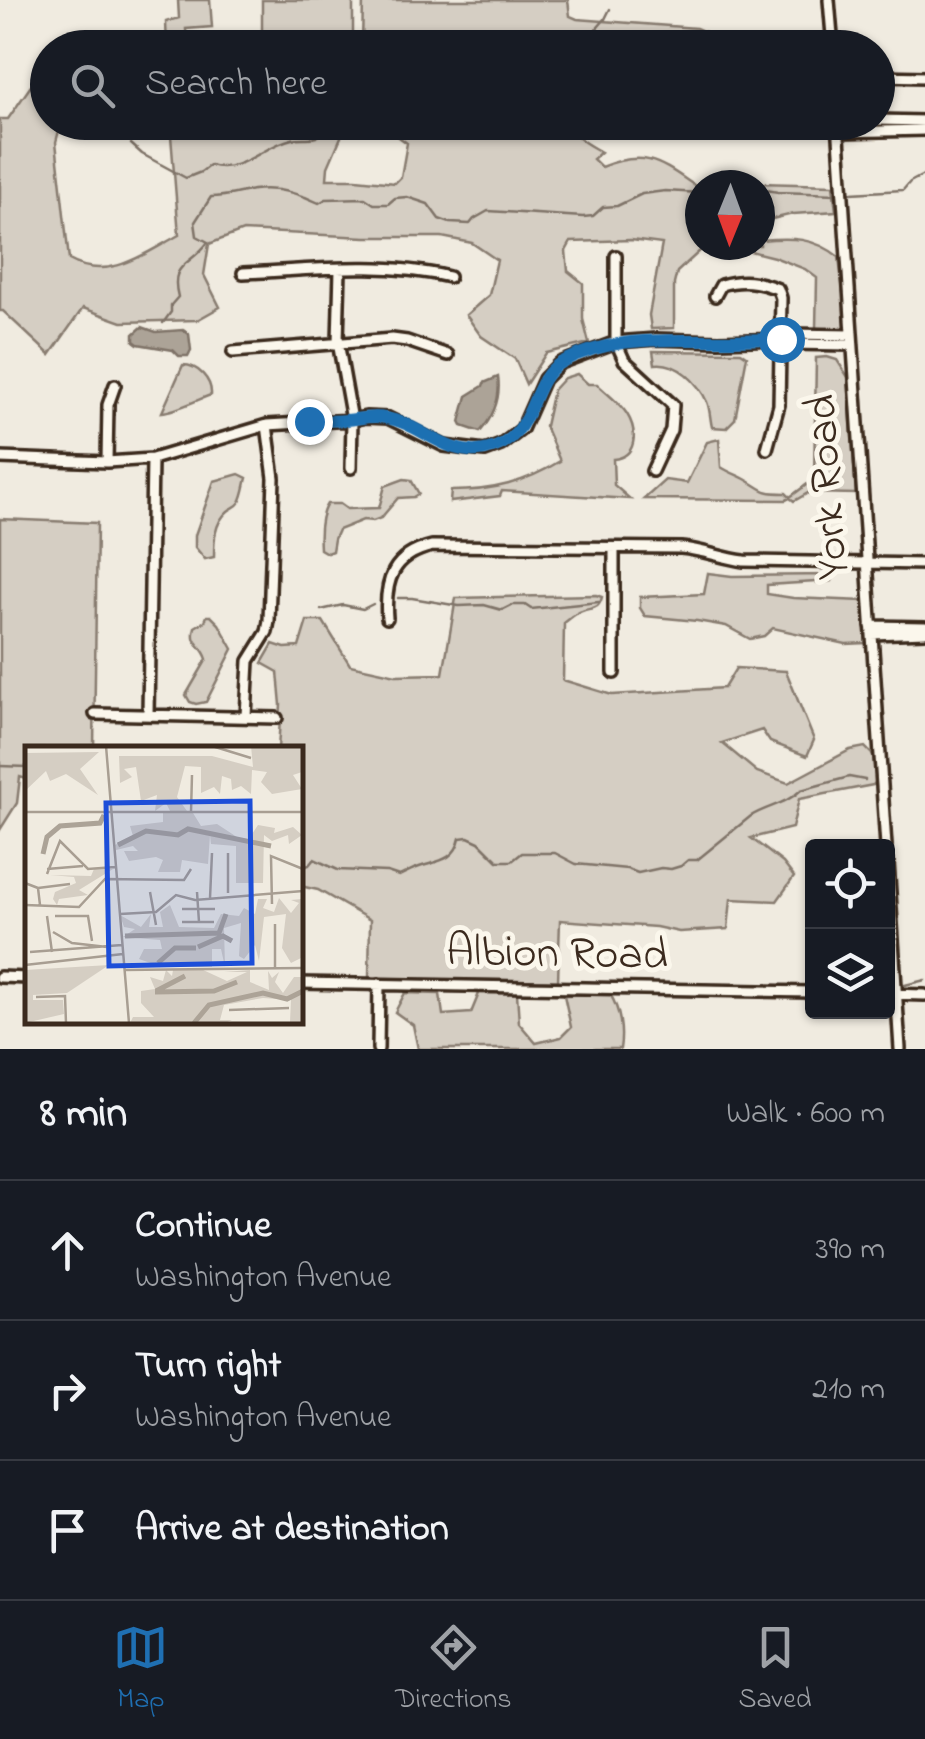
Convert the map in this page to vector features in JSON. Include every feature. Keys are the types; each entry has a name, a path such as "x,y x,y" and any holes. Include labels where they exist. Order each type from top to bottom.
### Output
{"street":[{"path":"829,0 832,30"},
{"path":"895,76 925,77"},
{"path":"895,120 925,120"},
{"path":"895,129 925,130"},
{"name":"York Road","path":"840,140 886,839"},
{"path":"616,256 616,342 624,360 673,406 671,430 652,472"},
{"path":"340,269 338,342 352,420 352,468"},
{"path":"243,273 340,269 449,277"},
{"path":"715,296 721,285 736,280 756,281 778,289 779,405 767,449"},
{"path":"234,352 392,339 448,355"},
{"path":"0,458 107,462 152,459 267,425 366,416 388,418 444,446 485,450 522,429 544,379 560,363 616,342 781,339 788,344 851,340"},
{"path":"107,462 108,405 115,385"},
{"path":"246,716 248,661 269,621 274,478 267,425"},
{"path":"148,715 152,459"},
{"path":"387,618 385,594 394,568 415,550 432,546 705,550 744,561 925,564"},
{"path":"614,548 614,672"},
{"path":"871,630 925,629"},
{"path":"95,714 277,718"},
{"name":"Albion Road","path":"302,982 805,992"},
{"path":"378,1049 379,984"},
{"path":"895,994 925,994"},
{"path":"895,1015 900,1049"}],"shaded area":[{"path":"178,0 210,0 212,27 166,30 166,22 179,18"},
{"path":"262,0 353,0 353,30 262,30"},
{"path":"363,0 568,0 570,16 577,19 701,30 362,30"},
{"path":"30,87 30,140 57,140 69,260 98,268 126,263 179,235 171,140 340,140 327,179 395,183 401,177 407,143 403,140 581,140 601,152 593,159 601,167 631,159 654,162 685,179 685,260 690,260 677,272 674,284 674,328 651,329 649,315 662,244 631,240 571,242 566,251 568,271 583,283 583,319 589,343 546,353 526,384 515,359 481,336 466,315 489,295 497,260 472,243 442,237 243,231 209,244 204,275 220,307 197,320 122,322 83,308 50,355 0,311 0,119 8,119"},
{"path":"775,183 833,185 836,211 775,218"},
{"path":"775,240 811,242 839,257 847,327 821,331 816,328 817,278 775,257"},
{"path":"142,327 156,332 183,330 189,334 188,356 138,344 134,334"},
{"path":"653,351 741,352 747,356 735,419 726,428 712,427 708,405 698,387 679,369 655,364"},
{"path":"816,358 837,360 848,377 856,494 808,493 794,501 644,499 665,480 687,483 707,442 719,439 721,467 764,490 790,497 814,479"},
{"path":"183,365 203,374 211,395 162,412"},
{"path":"577,374 588,384 597,384 631,421 631,449 613,459 614,485 630,499 502,491 500,496 450,502 451,491 508,484 560,461 545,426 553,390 564,378"},
{"path":"498,377 497,399 485,426 480,432 462,426 467,396"},
{"path":"239,474 247,478 241,499 217,527 214,557 205,559 195,547 195,535 214,481"},
{"path":"411,480 419,494 398,498 381,518 338,530 332,551 320,549 321,520 327,504 340,504 347,509 379,508 385,486"},
{"path":"0,519 97,523 94,746 25,746 25,778 20,777 17,803 0,830"},
{"path":"708,573 833,575 832,581 767,585 767,594 863,601 866,643 846,644 773,628 764,636 750,639 726,626 645,616 640,608 640,597 704,594"},
{"path":"602,597 597,606 564,623 563,680 612,695 724,688 736,668 786,671 814,740 807,756 770,742 762,730 722,743 757,772 788,783 850,750 865,747 873,755 876,782 799,799 792,828 751,838 794,877 777,901 731,899 728,929 679,932 560,920 558,981 369,978 370,920 318,890 302,886 302,746 278,746 278,672 262,663 273,644 299,647 307,621 323,621 350,665 396,675 443,674 456,598"},
{"path":"207,616 219,624 233,649 206,702 196,704 186,695 207,659 194,633"},
{"path":"480,991 517,993 519,1023 536,1043 561,1037 571,1027 564,995 610,994 620,1021 620,1049 418,1049 413,1025 395,1012 405,993 440,994 443,1015 471,1013"}],"waterway":[{"path":"596,30 610,9"},
{"path":"131,144 186,178 210,165 242,163 288,140"},
{"path":"851,193 903,190 925,174"},
{"path":"163,323 178,297 179,271 208,242 197,236 195,222 211,197 261,189 287,192 319,203 326,199 365,198 374,204 388,204 395,198 407,197 428,204 439,219 470,224 488,211 583,217 642,194 685,192"},
{"path":"775,192 837,194"},
{"path":"398,598 502,610 512,605 531,609 599,602"},
{"path":"321,610 343,605 363,609 373,604"},
{"path":"0,766 25,767"},
{"path":"302,867 314,859 338,870 399,876 448,857 460,838 468,837 498,861 512,861 522,853 555,853 576,864 638,873 671,869 697,860 751,816 801,790 849,777 865,780"},
{"path":"905,985 925,980"}],"route":[{"path":"309,421 388,418 444,446 485,450 522,429 544,379 560,363 616,342 781,339"}]}
